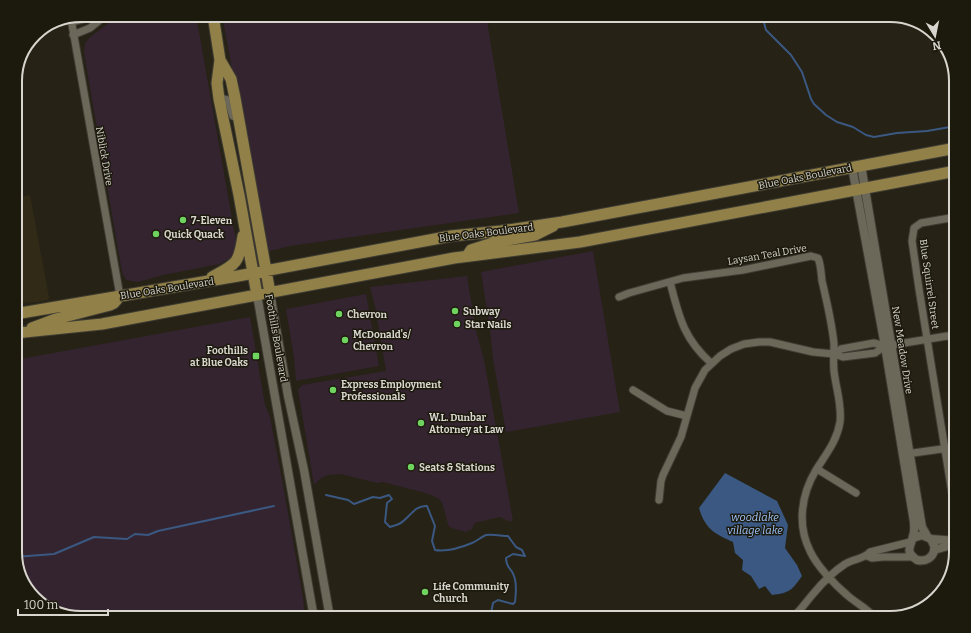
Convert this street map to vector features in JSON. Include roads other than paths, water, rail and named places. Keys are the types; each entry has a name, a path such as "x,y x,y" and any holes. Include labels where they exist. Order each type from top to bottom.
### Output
{"main road":[{"name":"Foothills Boulevard","path":"214,22 220,60 217,83 219,99 257,295"},
{"name":"Foothills Boulevard","path":"220,60 231,79 270,293"},
{"path":"219,99 230,102 236,126 240,128"},
{"name":"Blue Oaks Boulevard","path":"22,313 266,271 452,236 501,231 562,222 949,149"},
{"path":"22,332 102,324 467,257 580,242 949,172"},
{"path":"467,257 471,250 496,242 535,235 562,222"},
{"path":"203,282 230,267 237,261 241,253 245,227"},
{"path":"22,331 56,319 110,305 120,296"}],"street":[{"path":"73,35 90,28 97,22"},
{"name":"Niblick Drive","path":"71,23 120,296"},
{"name":"New Meadow Drive","path":"857,166 907,454 922,527 929,537"},
{"name":"Blue Squirrel Street","path":"928,339 912,241 914,228 921,223 949,218"},
{"name":"Laysan Teal Drive","path":"670,282 683,278 755,268 812,256 818,258 831,320 834,354"},
{"path":"619,297 670,282 682,324 693,344 711,363"},
{"name":"Foothills Boulevard","path":"270,293 288,396 304,470 329,611"},
{"name":"Foothills Boulevard","path":"257,295 313,611"},
{"path":"659,500 663,474 676,449 695,388 711,363 731,349 744,344 770,342 843,357 875,353 889,346 949,336"},
{"path":"928,339 949,476"},
{"path":"834,354 841,349 874,343 889,346"},
{"path":"856,346 857,356"},
{"path":"834,354 834,372 840,404 840,424 838,434 832,447 811,479 804,496 802,505 802,523 809,550 814,558 829,577 848,596 868,611"},
{"path":"632,390 667,411 687,416"},
{"path":"907,454 949,447"},
{"name":"New Meadow Drive","path":"907,454 914,522 911,540"},
{"path":"817,469 856,493"},
{"path":"798,611 829,577 846,563 867,556 872,558 922,535 949,541"},
{"path":"883,553 912,557 917,560 927,560 931,557 934,550 934,543 929,537"},
{"path":"911,540 909,547 912,557"},
{"path":"934,550 949,546"}],"water":[{"name":"woodlake village lake","path":"725,473 777,501 788,525 785,548 797,565 802,576 793,588 787,592 772,595 765,586 759,589 751,576 742,570 743,560 735,553 733,542 716,533 704,521 699,508"}],"waterway":[{"path":"764,22 766,30 791,55 802,72 814,104 826,115 837,122 853,127 866,135 874,137 949,127"},
{"path":"326,495 348,500 354,504 373,497 380,498 389,495 392,499 387,503 385,522 390,527 403,522 415,510 422,506 427,506 435,526 432,541 435,550 449,550 458,548 474,542 486,535 508,536 516,547 522,550 525,556 513,554 506,558 507,564 515,579 515,602 513,604 498,600 493,603 491,611"},
{"path":"22,556 54,554 94,537 127,539 135,534 148,535 158,531 274,506"}],"place":[{"name":"7-Eleven","path":"183,220"},
{"name":"Quick Quack","path":"156,234"},
{"name":"Subway","path":"455,311"},
{"name":"Chevron","path":"339,314"},
{"name":"Star Nails","path":"457,324"},
{"name":"McDonald's/ Chevron","path":"345,340"},
{"name":"Foothills at Blue Oaks","path":"256,356"},
{"name":"Express Employment Professionals","path":"333,390"},
{"name":"W.L. Dunbar Attorney at Law","path":"421,423"},
{"name":"Seats & Stations","path":"411,467"},
{"name":"Life Community Church","path":"425,592"}]}
